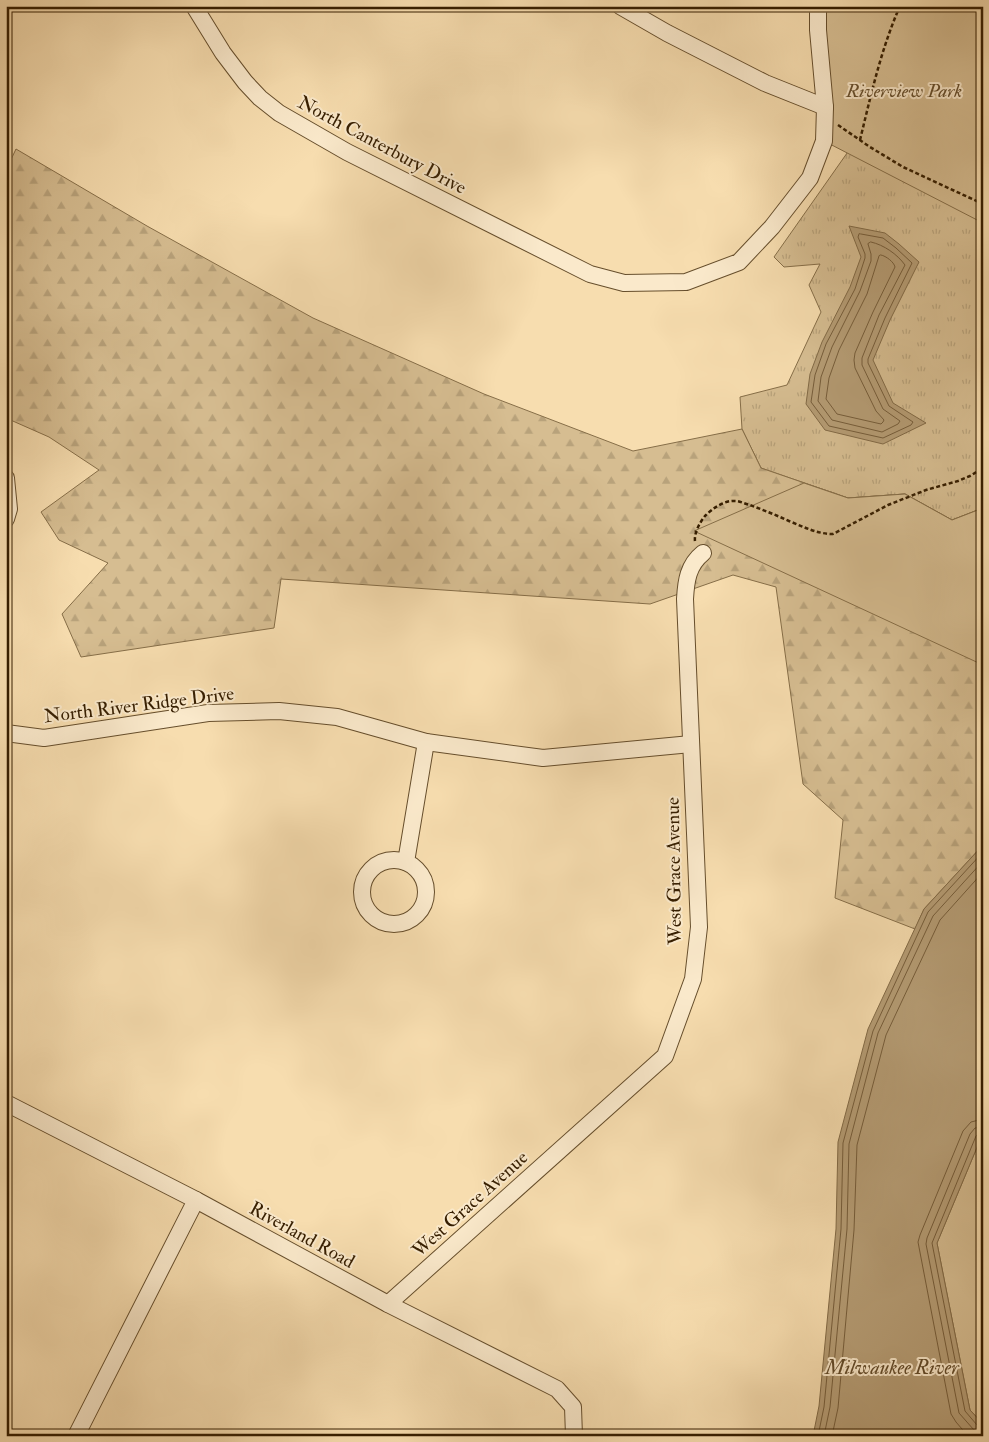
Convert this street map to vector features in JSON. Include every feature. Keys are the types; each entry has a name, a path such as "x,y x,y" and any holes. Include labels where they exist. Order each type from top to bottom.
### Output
{"street":[{"name":"North Canterbury Drive","path":"194,6 223,52 245,82 260,98 279,113 348,152 590,274 624,283 686,282 739,262 772,227 810,178 824,141 825,114 818,30 818,6"},
{"path":"620,6 667,33 825,114"},
{"path":"6,478 9,509 6,519"},
{"name":"West Grace Avenue","path":"388,1304 665,1056 693,979 698,927 685,593 690,567 694,560 703,553"},
{"name":"North River Ridge Drive","path":"6,733 44,738 208,713 278,711 337,717 426,742 543,758 691,744"},
{"path":"406,862 426,742"},
{"path":"395,859 406,862 419,871 426,885 427,896 423,906 417,915 408,922 398,925 387,924 377,920 369,913 364,904 362,894 363,883 368,873 375,866 385,861 395,859"},
{"name":"Riverland Road","path":"6,1103 196,1200 388,1304 557,1389 574,1407 574,1436"},
{"path":"76,1436 196,1200"}],"path":[{"path":"860,140 887,37 900,6"},
{"path":"825,114 876,151 903,167 983,204"},
{"path":"703,553 694,537 706,515 724,502 734,501 742,503 811,531 833,534 888,505 926,490 958,481 983,468"}],"green space":[{"name":"Riverview Park","path":"818,6 983,6 983,223 824,141"},
{"path":"983,10 983,508 952,520 905,494 848,498 761,468 742,429 740,397 787,385 821,312 809,285 820,264 784,267 774,257 852,146"},
{"path":"16,149 147,226 313,318 484,394 633,451 742,429 761,468 848,498 905,494 952,520 983,508 983,845 924,909 915,929 835,898 843,820 803,784 776,587 733,575 650,604 281,579 274,628 81,657 62,614 108,563 59,540 41,512 99,470 49,437 6,418 6,170"},
{"path":"804,483 848,498 905,494 952,520 983,508 983,665 694,531"},
{"path":"983,1133 983,1424 970,1410 937,1243"}],"water":[{"path":"849,226 885,233 919,262 890,320 873,360 893,403 926,423 883,444 825,430 806,404 810,374 822,342 850,287 861,257"},
{"name":"Milwaukee River","path":"983,845 983,1133 937,1243 970,1410 983,1424 983,1436 813,1436 819,1406 836,1229 838,1142 868,1029 924,909"}]}
